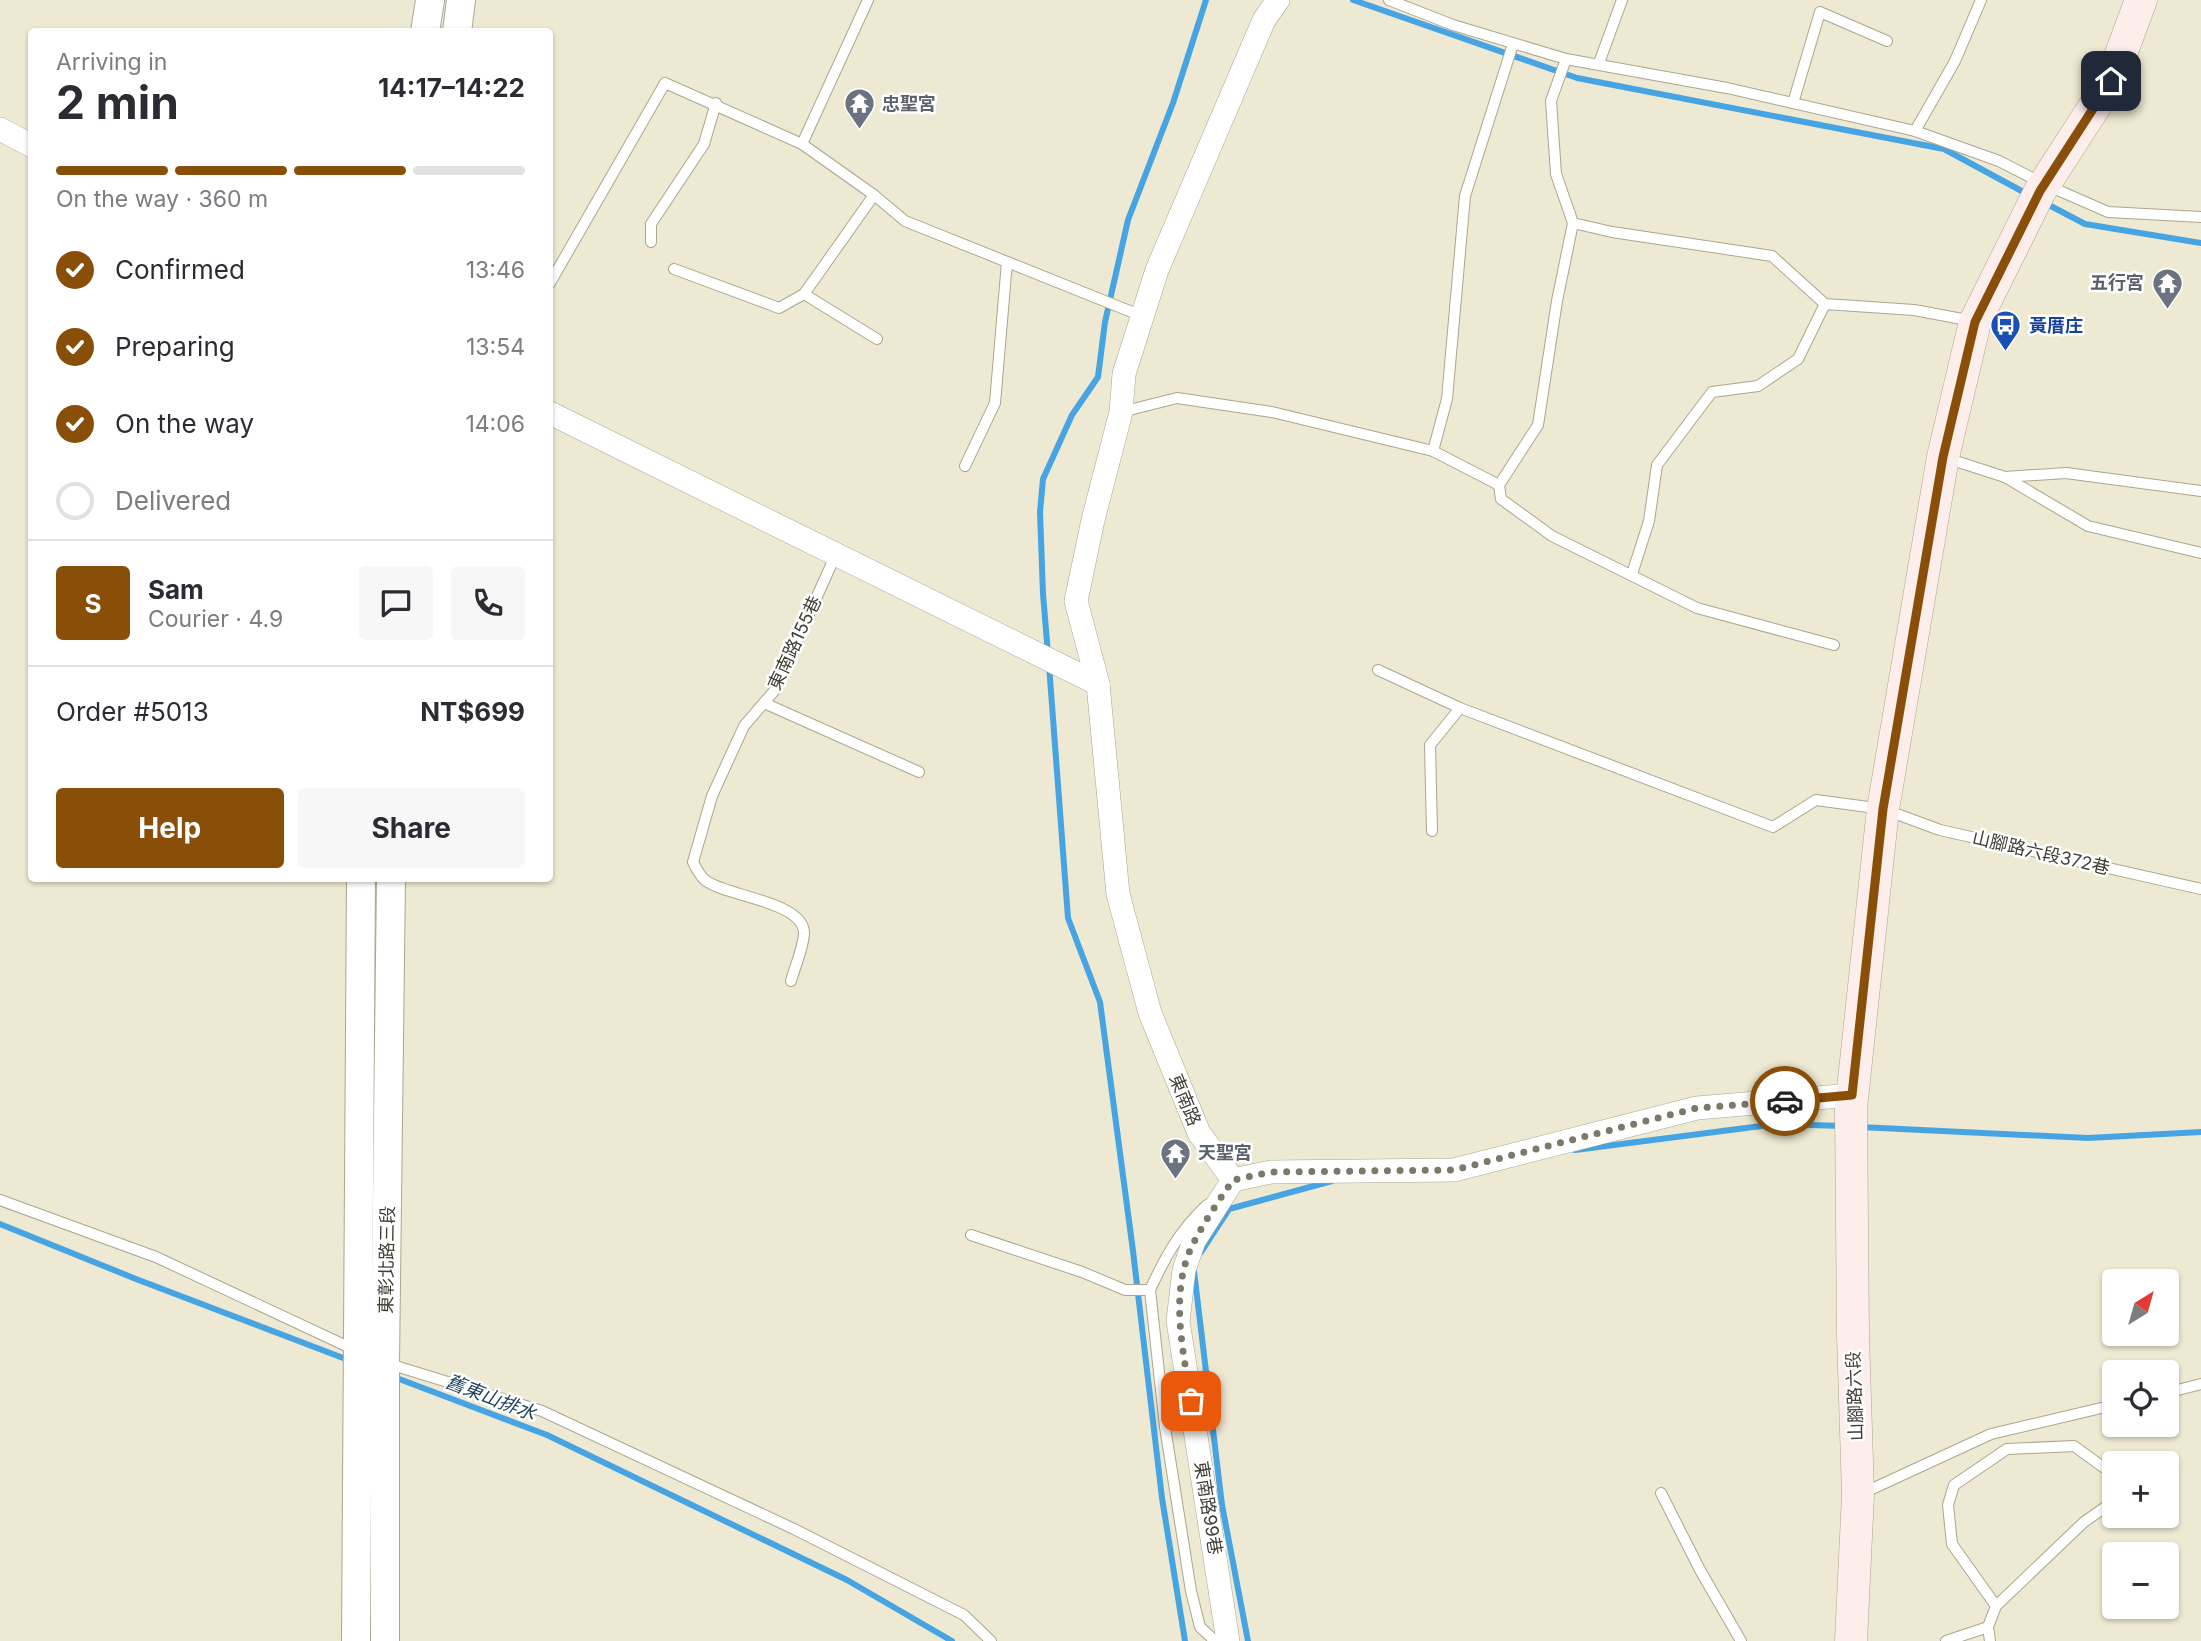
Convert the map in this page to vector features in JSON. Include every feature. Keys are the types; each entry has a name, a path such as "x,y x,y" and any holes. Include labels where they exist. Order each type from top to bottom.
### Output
{"main road":[{"name":"山腳路六段","path":"1851,1641 1858,1495 1850,1151 1852,1102 1883,809 1943,457 1975,322 2038,196 2111,81 2141,0"}],"street":[{"path":"426,28 430,0"},
{"path":"458,28 461,0"},
{"name":"東南路","path":"1233,1180 1199,1133 1150,1013 1118,894 1098,684 1076,601 1093,520 1121,412 1124,374 1157,270 1264,20 1278,0"},
{"path":"0,129 28,144"},
{"path":"553,413 1098,684"},
{"name":"東彰北路三段","path":"361,882 371,1357 385,1641"},
{"name":"東彰北路三段","path":"356,1641 391,882"},
{"path":"1233,1180 1271,1172 1454,1170 1697,1108 1852,1102"},
{"name":"東南路99巷","path":"1228,1641 1178,1321 1184,1270 1194,1241 1233,1180"}],"lane":[{"path":"802,144 868,0"},
{"path":"1389,0 1453,25 1566,59 1599,63 1793,103 1914,131 1999,161 2038,196 2108,212 2201,217"},
{"path":"1599,63 1622,0"},
{"path":"1914,131 1955,61 1981,0"},
{"path":"1793,103 1820,12 1886,41"},
{"path":"1433,451 1447,399 1465,196 1513,44"},
{"path":"1566,59 1551,101 1556,174 1573,223 1557,301 1538,425 1499,485 1501,499 1552,536 1697,608 1834,645"},
{"path":"553,278 666,83 716,103 802,144 874,195 905,221 1142,316"},
{"path":"651,242 651,224 704,144 716,103"},
{"path":"674,269 779,308 804,294 874,195"},
{"path":"1573,223 1612,232 1772,256 1825,304 1914,310 1975,322"},
{"path":"965,466 995,403 1007,262"},
{"path":"804,294 877,339"},
{"path":"1632,574 1649,521 1657,465 1712,392 1758,386 1798,359 1825,304"},
{"path":"1121,412 1177,398 1272,412 1433,451 1499,485"},
{"path":"1943,457 2005,477 2088,526 2201,553"},
{"path":"2005,477 2066,473 2201,491"},
{"name":"東南路155巷","path":"792,981 804,934 800,920 774,905 724,890 703,880 693,862 712,796 744,726 775,690 836,554"},
{"path":"1378,670 1460,708 1430,746 1432,831"},
{"path":"764,704 919,772"},
{"name":"山腳路六段372巷","path":"1460,708 1773,828 1816,800 1883,809 1940,830 2201,889"},
{"path":"1215,1641 1200,1628 1191,1591 1165,1427 1150,1290 1180,1233 1233,1180"},
{"path":"0,1200 156,1257 371,1357 542,1411 794,1529 964,1615 991,1641"},
{"path":"971,1235 1082,1272 1125,1290 1150,1290"},
{"path":"2179,1389 2201,1384"},
{"path":"1858,1495 1991,1434 2102,1408"},
{"path":"1996,1606 1952,1544 1948,1505 1954,1485 2007,1449 2074,1446 2102,1466"},
{"path":"1661,1493 1700,1570 1741,1641"},
{"path":"1990,1641 1988,1627 1996,1606 2084,1522 2102,1510"},
{"path":"1946,1641 1988,1627"}],"waterway":[{"path":"1048,654 1040,512 1043,479 1072,415 1098,377 1105,322 1128,220 1173,103 1206,0"},
{"path":"1353,0 1577,78 1944,149 2029,195"},
{"path":"2045,203 2085,224 2201,243"},
{"path":"1049,665 1068,918 1100,1002 1162,1498 1185,1641"},
{"path":"1575,1150 1777,1124 1843,1126"},
{"path":"1860,1127 2088,1138 2201,1132"},
{"path":"1201,1252 1229,1209 1332,1181"},
{"name":"舊東山排水","path":"0,1224 351,1361"},
{"path":"1194,1271 1222,1505 1248,1641"},
{"name":"舊東山排水","path":"394,1377 547,1435 847,1580 952,1641"}],"way so far":[{"path":"1191,1401 1178,1321 1184,1270 1194,1241 1233,1180 1271,1172 1454,1170 1697,1108 1785,1101"}],"place":[{"name":"忠聖宮","path":"859,131"},
{"name":"五行宮","path":"2167,310"},
{"name":"黃厝庄","path":"2006,353"},
{"name":"天聖宮","path":"1175,1180"}],"route":[{"path":"1785,1101 1852,1095 1883,809 1943,457 1975,322 2040,191 2111,81"}]}
